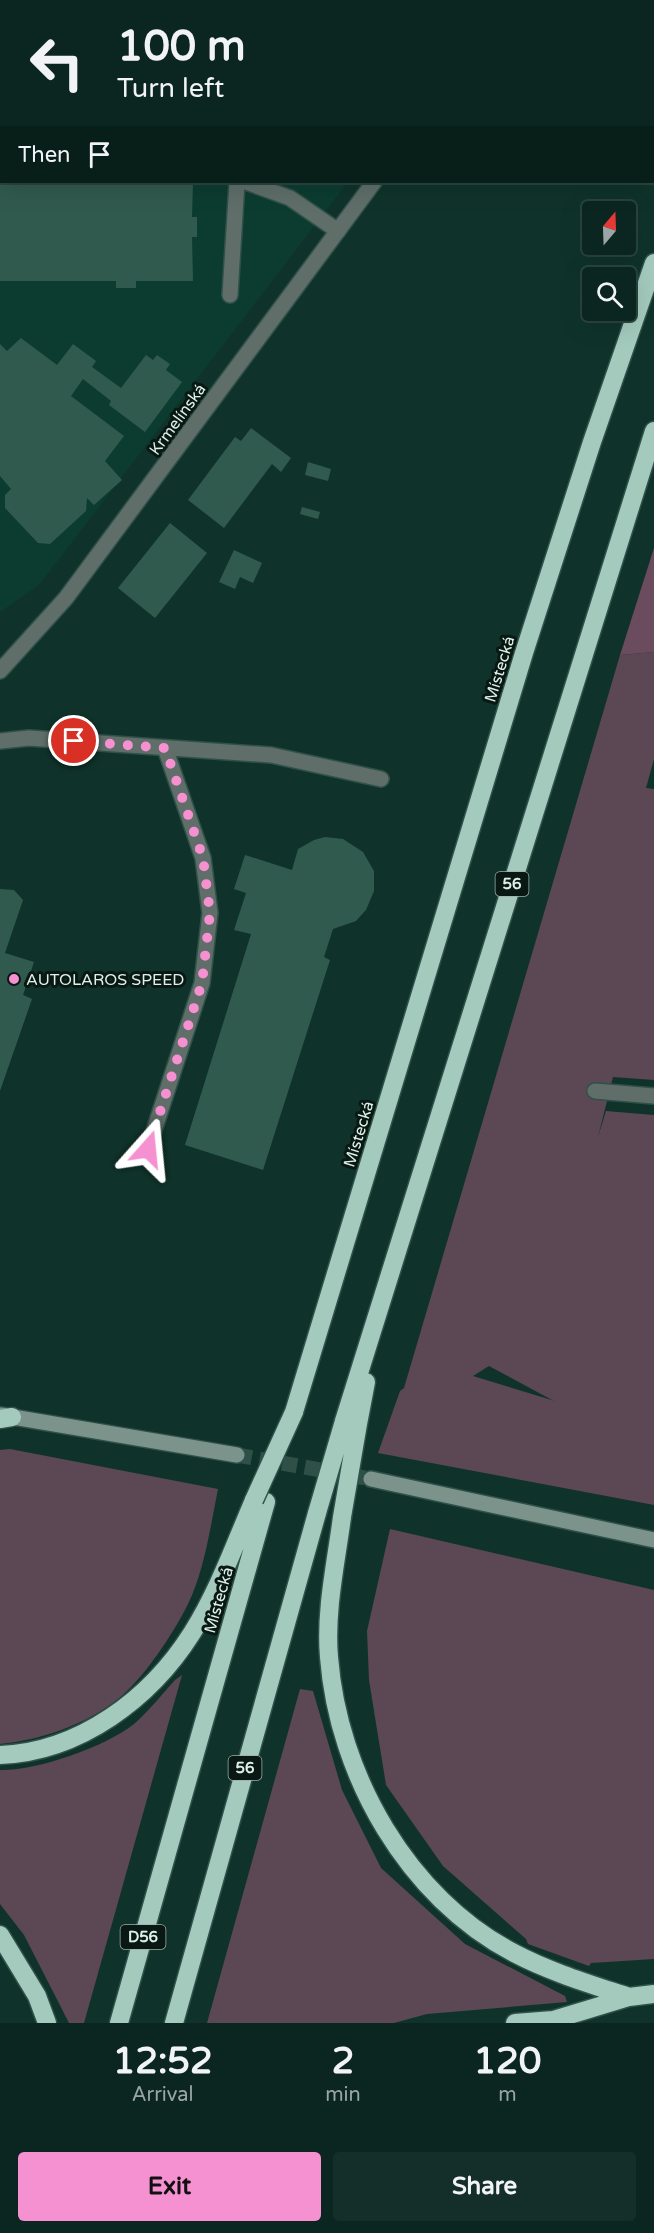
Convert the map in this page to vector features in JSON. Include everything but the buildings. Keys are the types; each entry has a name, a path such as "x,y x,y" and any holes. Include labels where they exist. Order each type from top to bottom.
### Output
{"highway":[{"name":"Místecká","path":"119,2023 260,1501 294,1412 524,653 592,442 654,263"},
{"name":"56","path":"174,2023 317,1513 351,1423 379,1307 654,431"},
{"path":"351,1423 329,1620 329,1657 334,1695 344,1734 357,1772 374,1809 394,1842 418,1874 446,1904 479,1931 513,1953 551,1970 628,1997"},
{"path":"0,1755 43,1749 76,1737 110,1719 141,1694 169,1665 193,1632 260,1501"},
{"path":"0,1935 38,1996 47,2023"},
{"path":"515,2023 553,2020 628,1997 654,1994"}],"main road":[{"path":"4,1417 237,1455"},
{"path":"371,1479 654,1540"}],"street":[{"path":"230,295 237,183"},
{"path":"249,183 290,198 338,231"},
{"name":"Krmelínská","path":"0,671 66,598 373,183"},
{"path":"0,741 29,738 271,755 381,779"},
{"path":"148,1149 202,983 210,913 203,858 165,748"},
{"path":"595,1091 654,1096"}],"shaded area":[{"path":"0,183 347,183 39,585 0,612"},
{"path":"654,548 654,652 620,655"},
{"path":"654,652 654,759 646,788 654,789 654,1080 613,1077 598,1137 606,1111 654,1115 654,1505 378,1453 400,1391 404,1388 620,655","holes":["489,1366 553,1400 473,1376"]},
{"path":"10,1449 218,1489 206,1548 194,1591 166,1641 137,1680 118,1699 77,1724 47,1735 0,1744 0,1450"},
{"path":"390,1529 654,1590 654,1959 591,1963 589,1966 528,1944 526,1939 443,1866 386,1785 369,1680 367,1631"},
{"path":"182,1675 84,2023 69,2023 24,1935 0,1904 0,1770 51,1762 106,1741 134,1724"},
{"path":"300,1689 313,1691 342,1790 381,1868 465,1944 565,1996 567,2002 427,2014 394,2023 207,2023"}],"tunnel":[{"path":"237,1455 371,1479"}],"place":[{"name":"AUTOLAROS SPEED","path":"14,979"}],"route":[{"path":"74,741 165,748 203,858 210,913 202,983 148,1149"}]}
